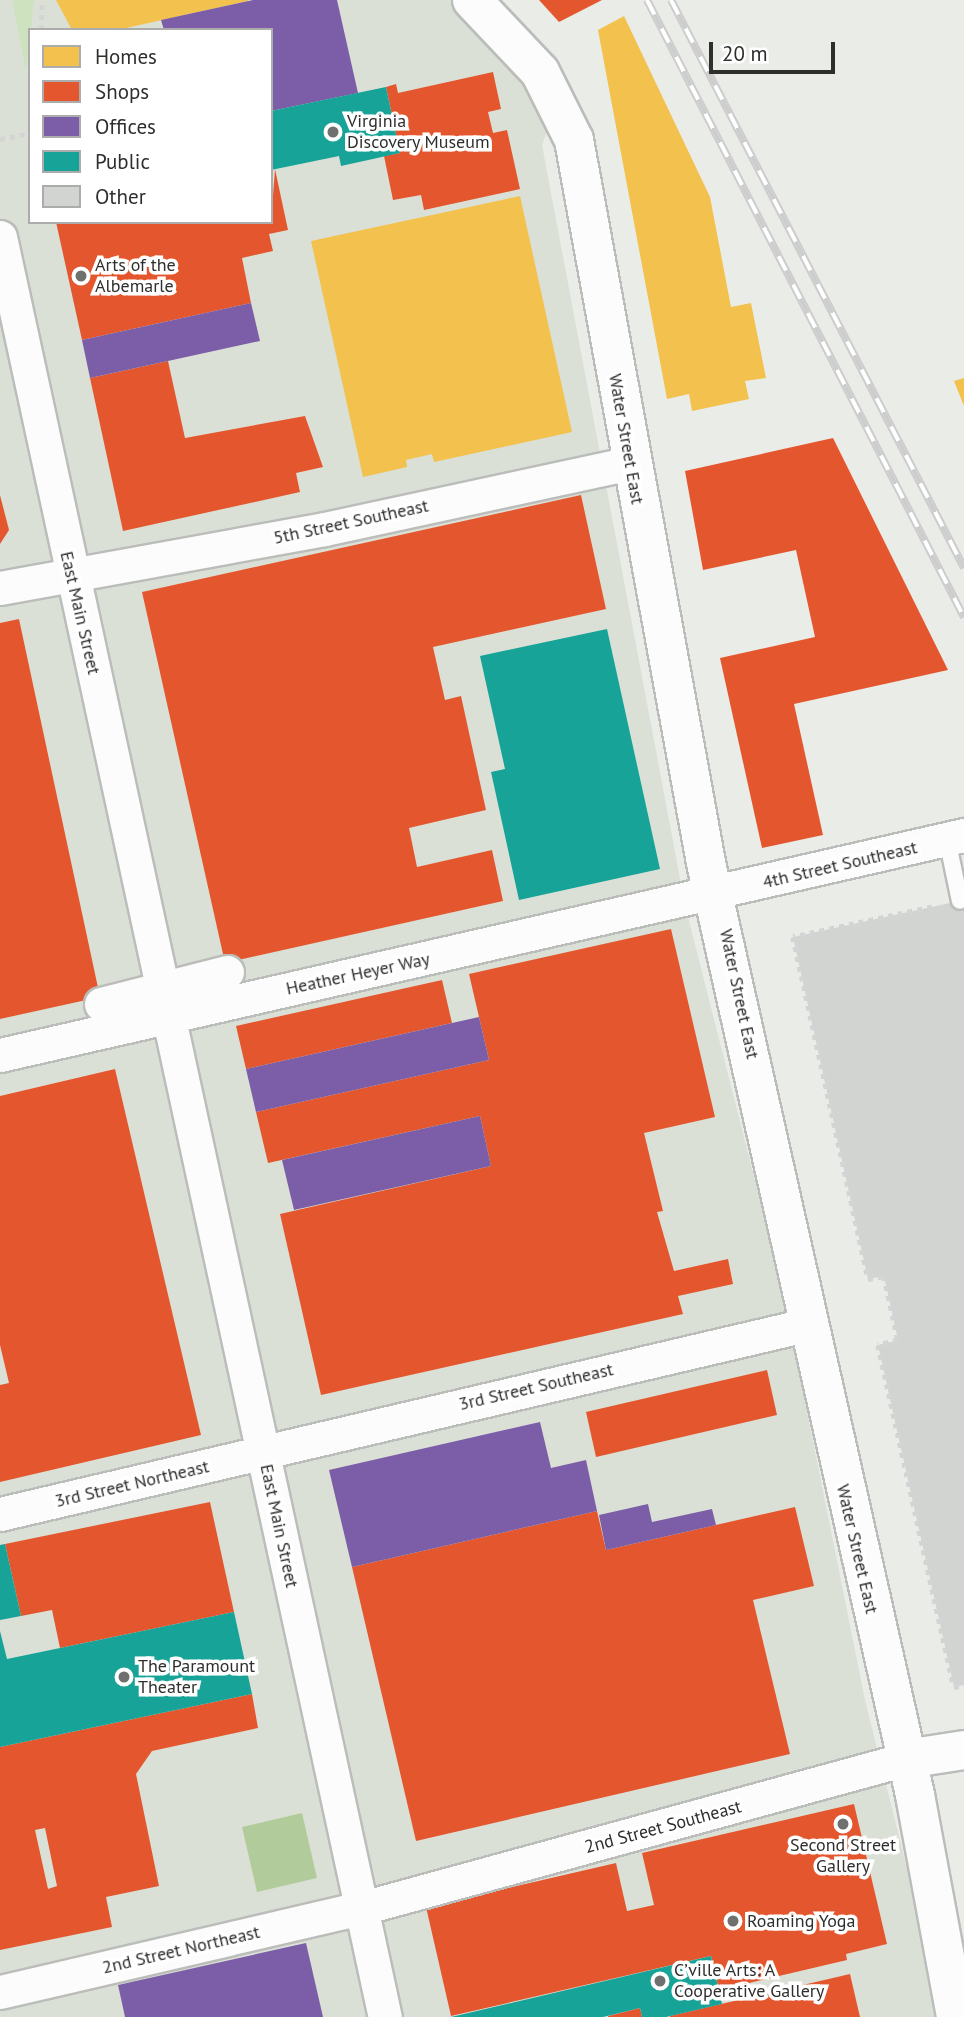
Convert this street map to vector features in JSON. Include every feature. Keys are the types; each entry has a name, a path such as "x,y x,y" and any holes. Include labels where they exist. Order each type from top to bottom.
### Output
{"street":[{"name":"Water Street East","path":"472,0 540,72 573,140 629,463 716,893 906,1759 956,2017"},
{"name":"East Main Street","path":"0,237 71,577 172,1012 263,1453 385,2017"},
{"name":"5th Street Southeast","path":"0,588 341,525 629,463"},
{"name":"4th Street Southeast","path":"716,893 956,837"},
{"name":"Heather Heyer Way","path":"0,1055 172,1012 716,893"},
{"path":"111,1050 172,1012 227,972"},
{"path":"101,1004 235,1020"},
{"name":"3rd Street Southeast","path":"263,1453 810,1324"},
{"name":"3rd Street Northeast","path":"0,1514 263,1453"},
{"name":"2nd Street Southeast","path":"362,1909 906,1759 964,1750"},
{"name":"2nd Street Northeast","path":"0,1992 362,1909"}],"lane":[{"path":"956,837 960,901"}],"path":[{"path":"41,28 42,0"},
{"path":"0,139 28,133"},
{"path":"960,901 793,937 868,1279 884,1276 898,1340 878,1345 954,1687 964,1685"}],"shaded area":[{"path":"0,0 472,0 559,101 542,145 685,905 782,1287 865,1700 944,2017 0,2017"},
{"path":"12,0 34,0 31,28 28,28 26,72"},
{"path":"302,1813 317,1878 257,1892 242,1827"}],"building: Homes":[{"path":"56,0 248,0 126,28 71,28"},
{"path":"624,16 710,197 731,307 751,303 766,378 745,381 749,399 692,411 689,394 667,399 598,30"},
{"path":"520,196 572,432 434,462 432,454 406,460 407,467 363,477 311,241"},
{"path":"964,378 964,406 954,381"}],"building: Shops":[{"path":"539,0 602,0 559,22"},
{"path":"493,72 501,109 488,112 493,133 507,130 520,189 424,210 421,195 393,200 384,156 400,153 386,87 396,84 398,93"},
{"path":"275,169 288,230 269,234 273,251 242,258 251,303 82,340 56,224 273,224"},
{"path":"168,361 185,438 305,416 323,467 296,473 300,492 123,531 90,378"},
{"path":"833,438 948,670 794,704 823,835 762,848 720,658 815,637 796,550 703,570 685,471"},
{"path":"0,495 9,530 0,544"},
{"path":"581,495 606,609 433,647 445,700 461,696 486,810 409,828 417,867 492,850 503,901 225,963 142,592"},
{"path":"19,619 100,997 0,1019 0,623"},
{"path":"671,929 715,1117 644,1133 663,1211 657,1212 674,1271 728,1259 733,1284 678,1296 683,1314 321,1395 280,1214 491,1166 480,1116 268,1163 256,1112 489,1060 469,974"},
{"path":"442,980 452,1023 246,1069 236,1026"},
{"path":"115,1069 201,1435 0,1482 0,1385 9,1383 0,1345 0,1096"},
{"path":"767,1370 777,1415 596,1457 586,1412"},
{"path":"210,1502 234,1612 60,1648 52,1610 21,1616 5,1544"},
{"path":"795,1507 814,1586 753,1600 790,1754 416,1841 352,1567 597,1511 606,1550"},
{"path":"252,1694 258,1728 152,1751 136,1774 159,1886 106,1897 112,1927 0,1950 0,1747","holes":["45,1828 57,1886 48,1889 35,1830"]},
{"path":"854,1804 887,1944 846,1954 847,1960 719,1990 711,1956 451,2016 426,1907 616,1863 627,1911 654,1905 642,1853"},
{"path":"850,1974 860,2017 670,2017 670,2016"},
{"path":"640,2008 642,2017 608,2017 608,2016"}],"building: Offices":[{"path":"253,0 337,0 358,93 273,111 273,28 163,28 161,20"},
{"path":"251,303 260,341 90,378 82,340"},
{"path":"479,1017 489,1060 256,1112 246,1069"},
{"path":"480,1116 491,1166 294,1210 282,1160"},
{"path":"540,1422 551,1468 586,1460 597,1511 352,1567 329,1470"},
{"path":"648,1504 652,1522 712,1509 716,1525 606,1550 599,1515"},
{"path":"306,1943 323,2017 125,2017 118,1985"}],"building: Public":[{"name":"Virginia Discovery Museum","path":"386,87 400,153 341,166 339,156 273,170 273,111"},
{"path":"607,629 660,869 519,900 491,772 505,769 480,656"},
{"path":"5,1544 21,1616 0,1620 0,1545"},
{"name":"The Paramount Theater","path":"234,1612 252,1694 0,1747 0,1631 7,1659"},
{"name":"C’ville Arts: A Cooperative Gallery","path":"711,1956 722,2004 666,2017 642,2017 640,2008 603,2017 451,2017"}],"building: Other":[{"path":"964,900 964,1685 954,1687 878,1345 898,1340 884,1276 868,1279 793,937"}],"railway":[{"path":"647,0 964,617"},
{"path":"671,0 964,568"}],"place":[{"name":"Virginia Discovery Museum","path":"333,132"},
{"name":"Arts of the Albemarle","path":"81,276"},
{"name":"The Paramount Theater","path":"124,1677"},
{"name":"Second Street Gallery","path":"843,1824"},
{"name":"Roaming Yoga","path":"733,1921"},
{"name":"C’ville Arts: A Cooperative Gallery","path":"660,1981"}]}
